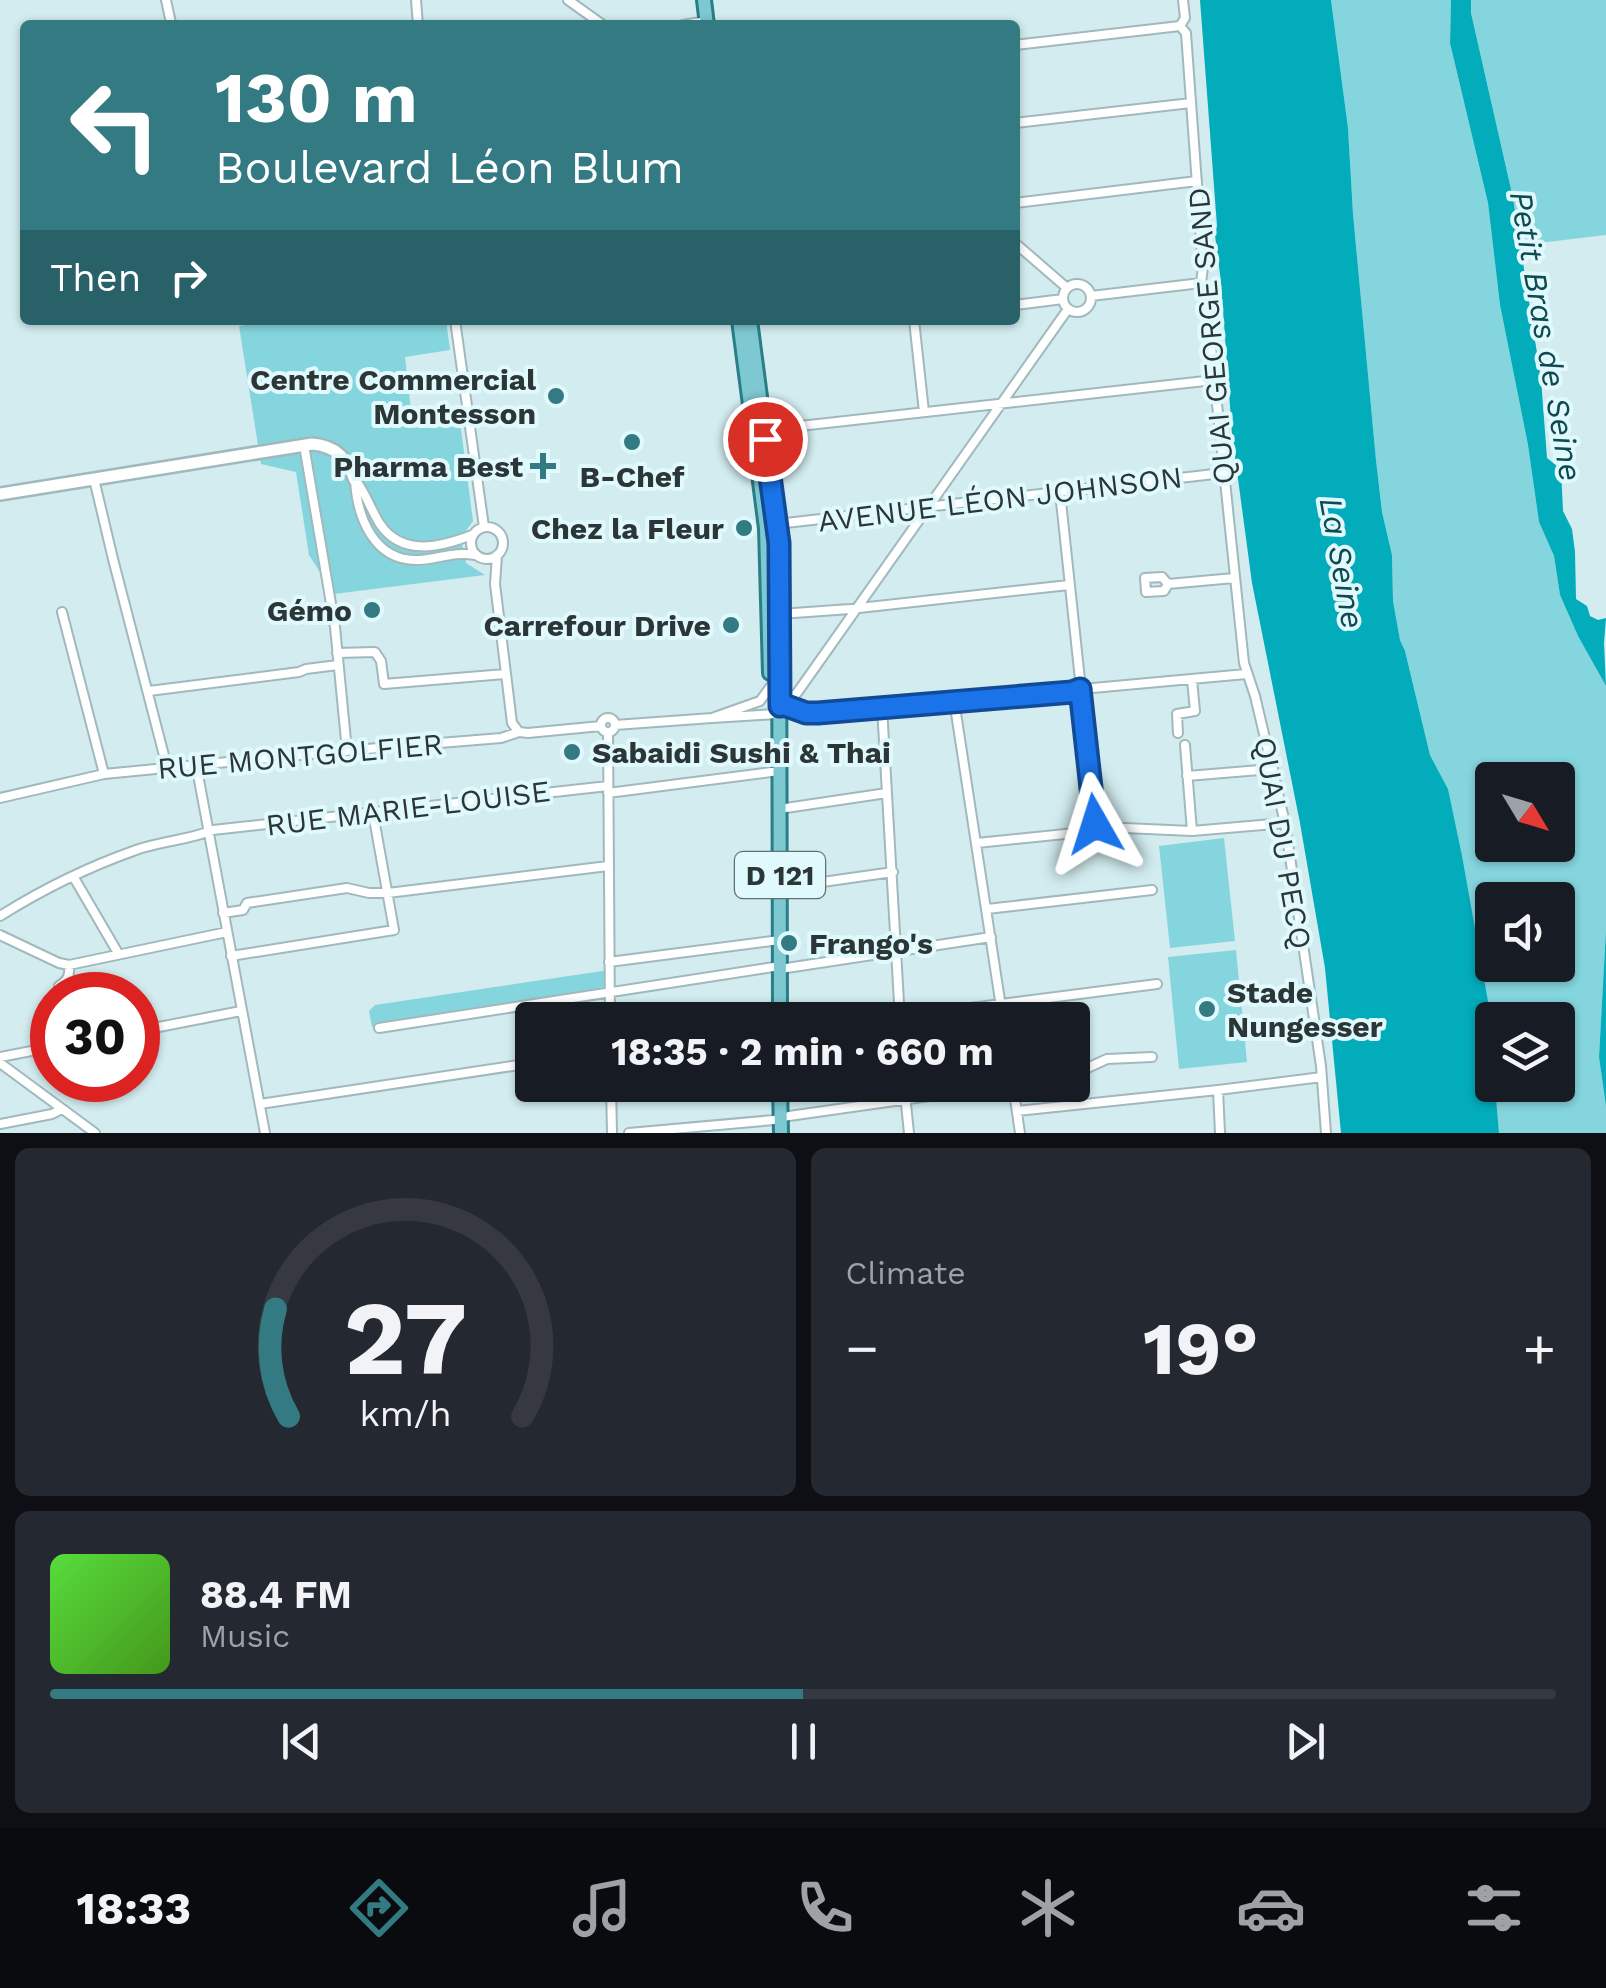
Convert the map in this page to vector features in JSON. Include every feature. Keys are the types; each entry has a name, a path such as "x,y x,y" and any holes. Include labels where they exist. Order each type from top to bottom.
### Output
{"main road":[{"name":"D 121","path":"739,325 766,528 770,686 780,710"},
{"name":"D 121","path":"751,325 778,524 780,1002"}],"street":[{"path":"568,0 595,20"},
{"name":"QUAI GEORGE SAND","path":"1183,0 1185,18 1180,26 1186,34 1203,267 1201,284 1205,289 1246,674"},
{"path":"1020,44 1180,26"},
{"path":"1020,122 1191,103"},
{"path":"1020,202 1197,181"},
{"path":"1020,247 1067,288"},
{"path":"1080,284 1086,287 1091,296 1089,306 1077,312 1068,309 1063,299 1067,288 1080,284"},
{"path":"1091,296 1201,284"},
{"path":"1020,303 1063,299"},
{"path":"780,710 797,693 1068,309"},
{"path":"456,325 484,527"},
{"path":"915,325 924,412"},
{"path":"764,430 1214,380"},
{"path":"0,494 304,445 320,444 333,449 345,459 383,528 402,544 422,548 472,535 484,527 502,536 495,584 512,723 519,732"},
{"path":"304,445 330,594 347,750"},
{"name":"AVENUE LÉON JOHNSON","path":"778,524 1223,473"},
{"path":"94,478 167,767"},
{"path":"355,480 364,522 371,537 386,551 413,560 463,552 479,557 497,556"},
{"path":"1060,492 1096,830"},
{"path":"472,535 470,545 495,584"},
{"path":"1168,584 1234,578"},
{"path":"778,614 1069,585"},
{"path":"62,612 104,774"},
{"path":"337,653 375,652 382,662 384,684 505,674"},
{"path":"149,692 338,665"},
{"path":"780,710 806,713 1246,674"},
{"name":"QUAI DU PECQ","path":"1246,674 1255,696 1285,822 1322,1077 1326,1133"},
{"path":"1178,734 1177,714 1195,711 1192,680"},
{"name":"RUE MONTGOLFIER","path":"712,718 760,701 770,686"},
{"path":"797,693 800,708 806,713"},
{"path":"954,700 1000,1002"},
{"path":"882,707 899,1002"},
{"name":"RUE MONTGOLFIER","path":"0,798 104,774 780,710"},
{"path":"608,728 609,1002"},
{"path":"1185,745 1192,830"},
{"path":"196,764 265,1133"},
{"path":"1188,776 1272,769"},
{"name":"RUE MARIE-LOUISE","path":"0,916 45,888 136,850 208,832 780,770"},
{"path":"780,809 887,793"},
{"path":"231,956 394,930 373,812"},
{"path":"977,843 1124,828 1192,830 1285,822"},
{"path":"223,914 243,910 247,903 347,888 388,893 608,866"},
{"path":"780,888 892,872"},
{"path":"73,876 118,954"},
{"path":"987,909 1152,890"},
{"path":"0,935 68,965 226,932"},
{"path":"379,1028 991,937"},
{"path":"609,962 780,940"},
{"path":"68,965 70,972"},
{"path":"1016,1002 1157,984"},
{"path":"160,1027 241,1011"},
{"path":"0,1060 30,1053"},
{"path":"1090,1067 1107,1059 1152,1057"},
{"path":"0,1060 94,1133"},
{"path":"260,1104 515,1066"},
{"path":"1017,1111 1322,1077"},
{"path":"1218,1090 1220,1133"},
{"path":"611,1102 612,1133"},
{"path":"629,1133 781,1126 895,1102"},
{"path":"905,1102 910,1133"},
{"path":"1015,1102 1020,1133"},
{"path":"0,1124 62,1109"}],"shaded area":[{"path":"1331,0 1451,0 1450,43 1488,203 1500,305 1539,522 1554,556 1560,595 1606,686 1606,930 1599,1057 1606,1133 1499,1133 1496,1102 1575,1102 1575,1002 1488,1002 1484,982 1575,982 1575,882 1475,882 1475,932 1448,789 1430,755 1393,601 1392,555 1376,460 1348,128"},
{"path":"1471,0 1606,0 1606,235 1521,245"},
{"path":"447,325 450,350 405,357 413,428 460,422 473,521 460,535 466,563 485,575 334,594 309,555 296,472 261,464 239,326"},
{"path":"1224,838 1235,941 1170,948 1159,846"},
{"name":"Stade Nungesser","path":"1236,950 1247,1062 1179,1069 1168,957"},
{"path":"609,970 609,991 515,1002 515,1006 379,1028 372,1027 369,1011 375,1005"}],"water":[{"name":"La Seine","path":"1200,0 1331,0 1348,128 1376,460 1392,555 1393,601 1430,755 1448,789 1462,856 1475,928 1475,982 1485,982 1488,1001 1475,1002 1475,1102 1496,1102 1499,1133 1341,1133 1325,968 1252,583 1232,434"},
{"path":"1451,0 1471,0 1513,198 1541,379 1547,458 1561,469 1563,511 1572,529 1575,552 1576,599 1587,606 1590,616 1606,618 1606,686 1560,595 1554,556 1539,522 1500,305 1488,203 1450,43"},
{"path":"1606,930 1606,1106 1599,1057"}],"place":[{"name":"Centre Commercial Montesson","path":"556,396"},
{"name":"B-Chef","path":"632,442"},
{"name":"Pharma Best","path":"543,466"},
{"name":"Chez la Fleur","path":"744,528"},
{"name":"Gémo","path":"372,610"},
{"name":"Carrefour Drive","path":"731,625"},
{"name":"Sabaidi Sushi & Thai","path":"572,752"},
{"name":"Frango's","path":"789,943"},
{"name":"Stade Nungesser","path":"1207,1009"}],"route":[{"path":"765,439 778,524 780,706 818,713 1080,689 1095,824"}],"water label":[{"name":"Petit Bras de Seine","path":"1546,336"}]}
